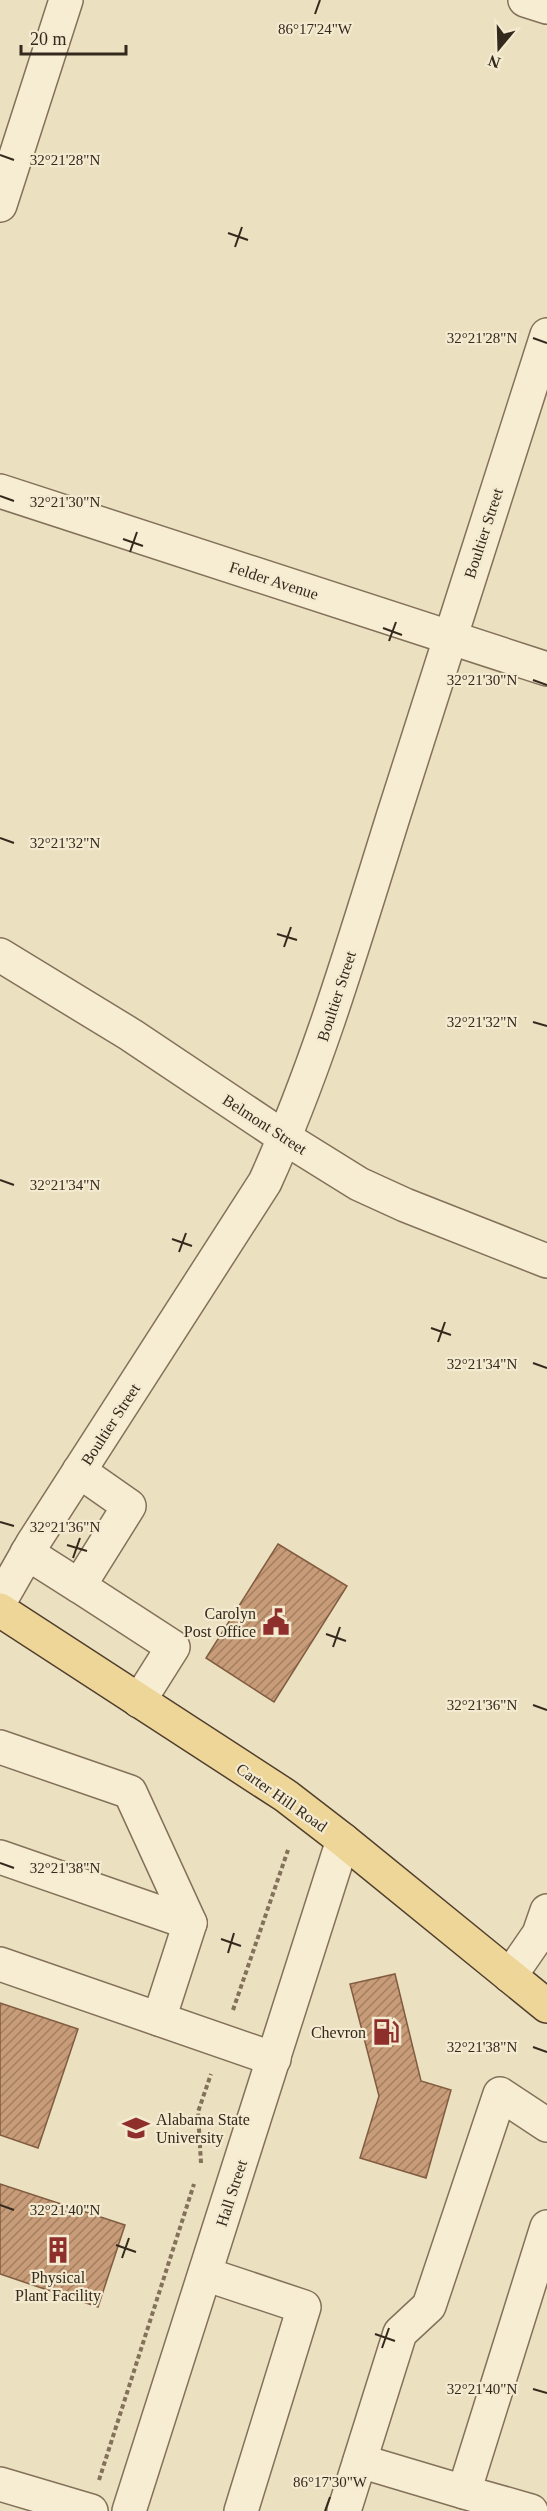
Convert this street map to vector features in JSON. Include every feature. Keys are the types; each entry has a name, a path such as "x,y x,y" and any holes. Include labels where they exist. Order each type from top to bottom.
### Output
{"main road":[{"name":"Carter Hill Road","path":"0,1610 286,1796 547,2006"}],"street":[{"path":"0,205 66,0"},
{"path":"525,0 547,7"},
{"name":"Boultier Street","path":"0,1601 27,1553 265,1182 285,1138 302,1098 342,978 547,335"},
{"name":"Felder Avenue","path":"0,492 547,669"},
{"name":"Belmont Street","path":"0,955 132,1035 285,1138 359,1184 405,1205 547,1261"},
{"path":"79,1471 129,1506 79,1586"},
{"path":"27,1553 173,1647 139,1701"},
{"path":"0,1747 130,1792 190,1923 159,2019"},
{"name":"Hall Street","path":"129,2511 343,1840"},
{"path":"0,1857 190,1923"},
{"path":"510,1976 539,1934 547,1911"},
{"path":"0,1964 274,2059"},
{"path":"344,2511 400,2333 429,2306 500,2094 547,2125"},
{"path":"482,2501 547,2228"},
{"path":"205,2274 304,2307 241,2511"},
{"path":"360,2461 482,2501 531,2511"},
{"path":"0,2484 89,2510"},
{"path":"542,2511 547,2495"}],"path":[{"path":"198,2170 202,2159 198,2112 288,1850"},
{"path":"89,2510 195,2182"}],"building":[{"name":"Carolyn Post Office","path":"278,1544 347,1586 274,1702 206,1658"},
{"name":"Chevron","path":"395,1974 421,2081 451,2090 426,2178 360,2158 379,2096 350,1984"},
{"path":"0,2003 78,2029 38,2148 0,2135"},
{"name":"Physical Plant Facility","path":"0,2184 125,2225 98,2307 0,2274"}],"place":[{"name":"Carolyn Post Office","path":"276,1622"},
{"name":"Chevron","path":"386,2032"},
{"name":"Alabama State University","path":"136,2128"},
{"name":"Physical Plant Facility","path":"58,2250"}]}
